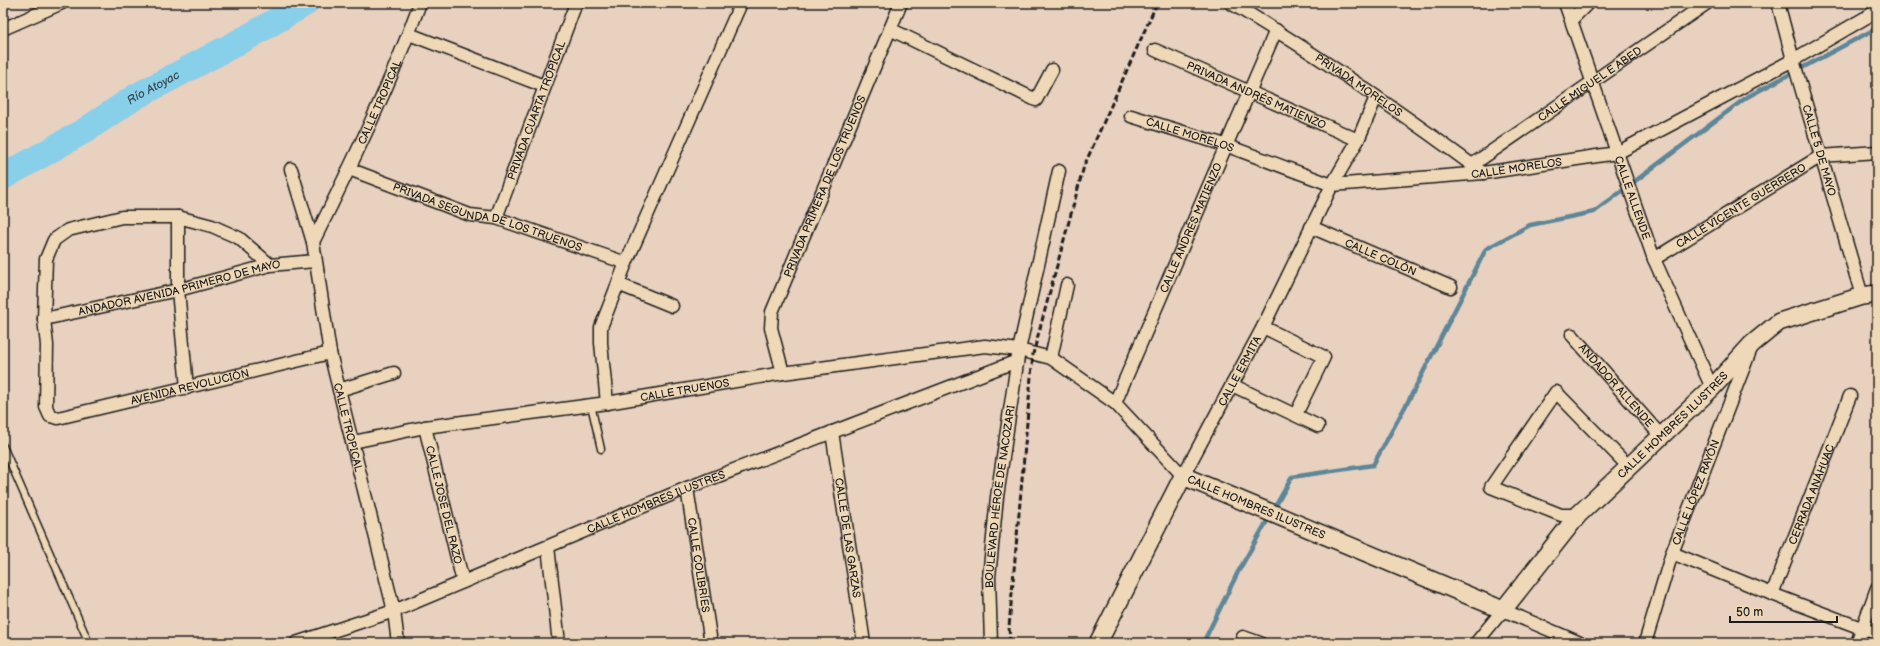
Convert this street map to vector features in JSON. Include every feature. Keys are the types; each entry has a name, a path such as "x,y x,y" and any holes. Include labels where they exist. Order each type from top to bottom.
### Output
{"street":[{"path":"3,29 62,3"},
{"name":"CALLE TROPICAL","path":"313,242 349,169 420,3"},
{"name":"PRIVADA CUARTA TROPICAL","path":"496,218 576,3"},
{"path":"607,402 601,343 601,327 626,263 740,3"},
{"name":"PRIVADA PRIMERA DE LOS TRUENOS","path":"783,373 771,328 772,312 901,3"},
{"name":"PRIVADA MORELOS","path":"1231,3 1276,30 1376,97 1483,173"},
{"name":"CALLE ALLENDE","path":"1565,3 1654,259 1712,388"},
{"path":"1571,20 1588,3"},
{"name":"CALLE MIGUEL E ABED","path":"1472,164 1707,3"},
{"name":"CALLE 5 DE MAYO","path":"1778,3 1821,156 1870,295"},
{"name":"CALLE MORELOS","path":"1132,116 1225,145 1332,185 1483,173 1617,153 1793,60 1877,11"},
{"path":"890,29 1036,100 1052,70"},
{"name":"CALLE ANDRÉS MATIENZO","path":"1115,403 1225,145 1276,30"},
{"path":"408,34 544,86"},
{"name":"PRIVADA ANDRÉS MATIENZO","path":"1155,50 1358,140"},
{"name":"CALLE ERMITA","path":"1098,643 1183,476 1263,327 1332,185 1358,140 1376,97"},
{"name":"CALLE VICENTE GUERRERO","path":"1654,259 1821,156 1877,152"},
{"name":"CALLE TROPICAL","path":"291,169 313,242 330,353 394,611 398,643"},
{"name":"PRIVADA SEGUNDA DE LOS TRUENOS","path":"349,169 470,215 496,218 626,263"},
{"name":"BOULEVARD HÉROE DE NACOZARI","path":"991,643 989,577 995,519 1018,355 1059,171"},
{"path":"44,319 46,259 54,240 68,230 122,217 178,217 212,226 239,238 270,265"},
{"path":"178,217 178,290 187,388"},
{"name":"CALLE COLÓN","path":"1311,228 1451,287"},
{"name":"ANDADOR AVENIDA PRIMERO DE MAYO","path":"44,319 178,290 270,265 315,261"},
{"path":"618,284 672,306"},
{"path":"1051,358 1066,285"},
{"name":"CALLE HOMBRES ILUSTRES","path":"1503,610 1578,515 1712,388 1752,344 1779,322 1870,295"},
{"name":"AVENIDA REVOLUCIÓN","path":"44,319 47,345 46,407 50,416 58,418 330,353"},
{"path":"1263,327 1324,358 1296,414"},
{"name":"ANDADOR ALLENDE","path":"1572,335 1661,436"},
{"name":"CALLE LÓPEZ RAYÓN","path":"1645,643 1672,553 1752,344"},
{"name":"CALLE TRUENOS","path":"353,442 426,427 591,405 783,373 985,346 1018,355"},
{"name":"CALLE HOMBRES ILUSTRES","path":"296,643 394,611 687,488 832,432 1018,355 1051,358 1115,403 1183,476 1580,643"},
{"path":"339,390 394,373"},
{"path":"1232,384 1318,426"},
{"path":"1578,515 1561,515 1491,487 1556,392 1629,467"},
{"name":"CERRADA ANÁHUAC","path":"1772,594 1850,396"},
{"name":"CALLE JOSÉ DEL RAZO","path":"426,427 463,582"},
{"name":"CALLE DE LAS GARZAS","path":"832,432 864,643"},
{"name":"CALLE COLIBRÍES","path":"687,488 711,643"},
{"path":"548,547 559,643"},
{"path":"1672,553 1772,594 1877,634"},
{"path":"1857,643 1877,588"},
{"path":"1476,643 1503,610"},
{"path":"1243,637 1260,643"}],"lane":[{"path":"591,405 601,449"},
{"path":"3,446 89,643"}],"waterway":[{"name":"Río Atoyac","path":"3,177 84,131 135,97 248,37 306,3"},
{"path":"1203,643 1238,572 1292,477 1373,465 1411,396 1486,249 1530,225 1594,212 1747,97 1877,28"}],"railway":[{"path":"1010,643 1009,627 1033,354 1084,166 1157,3"}]}
